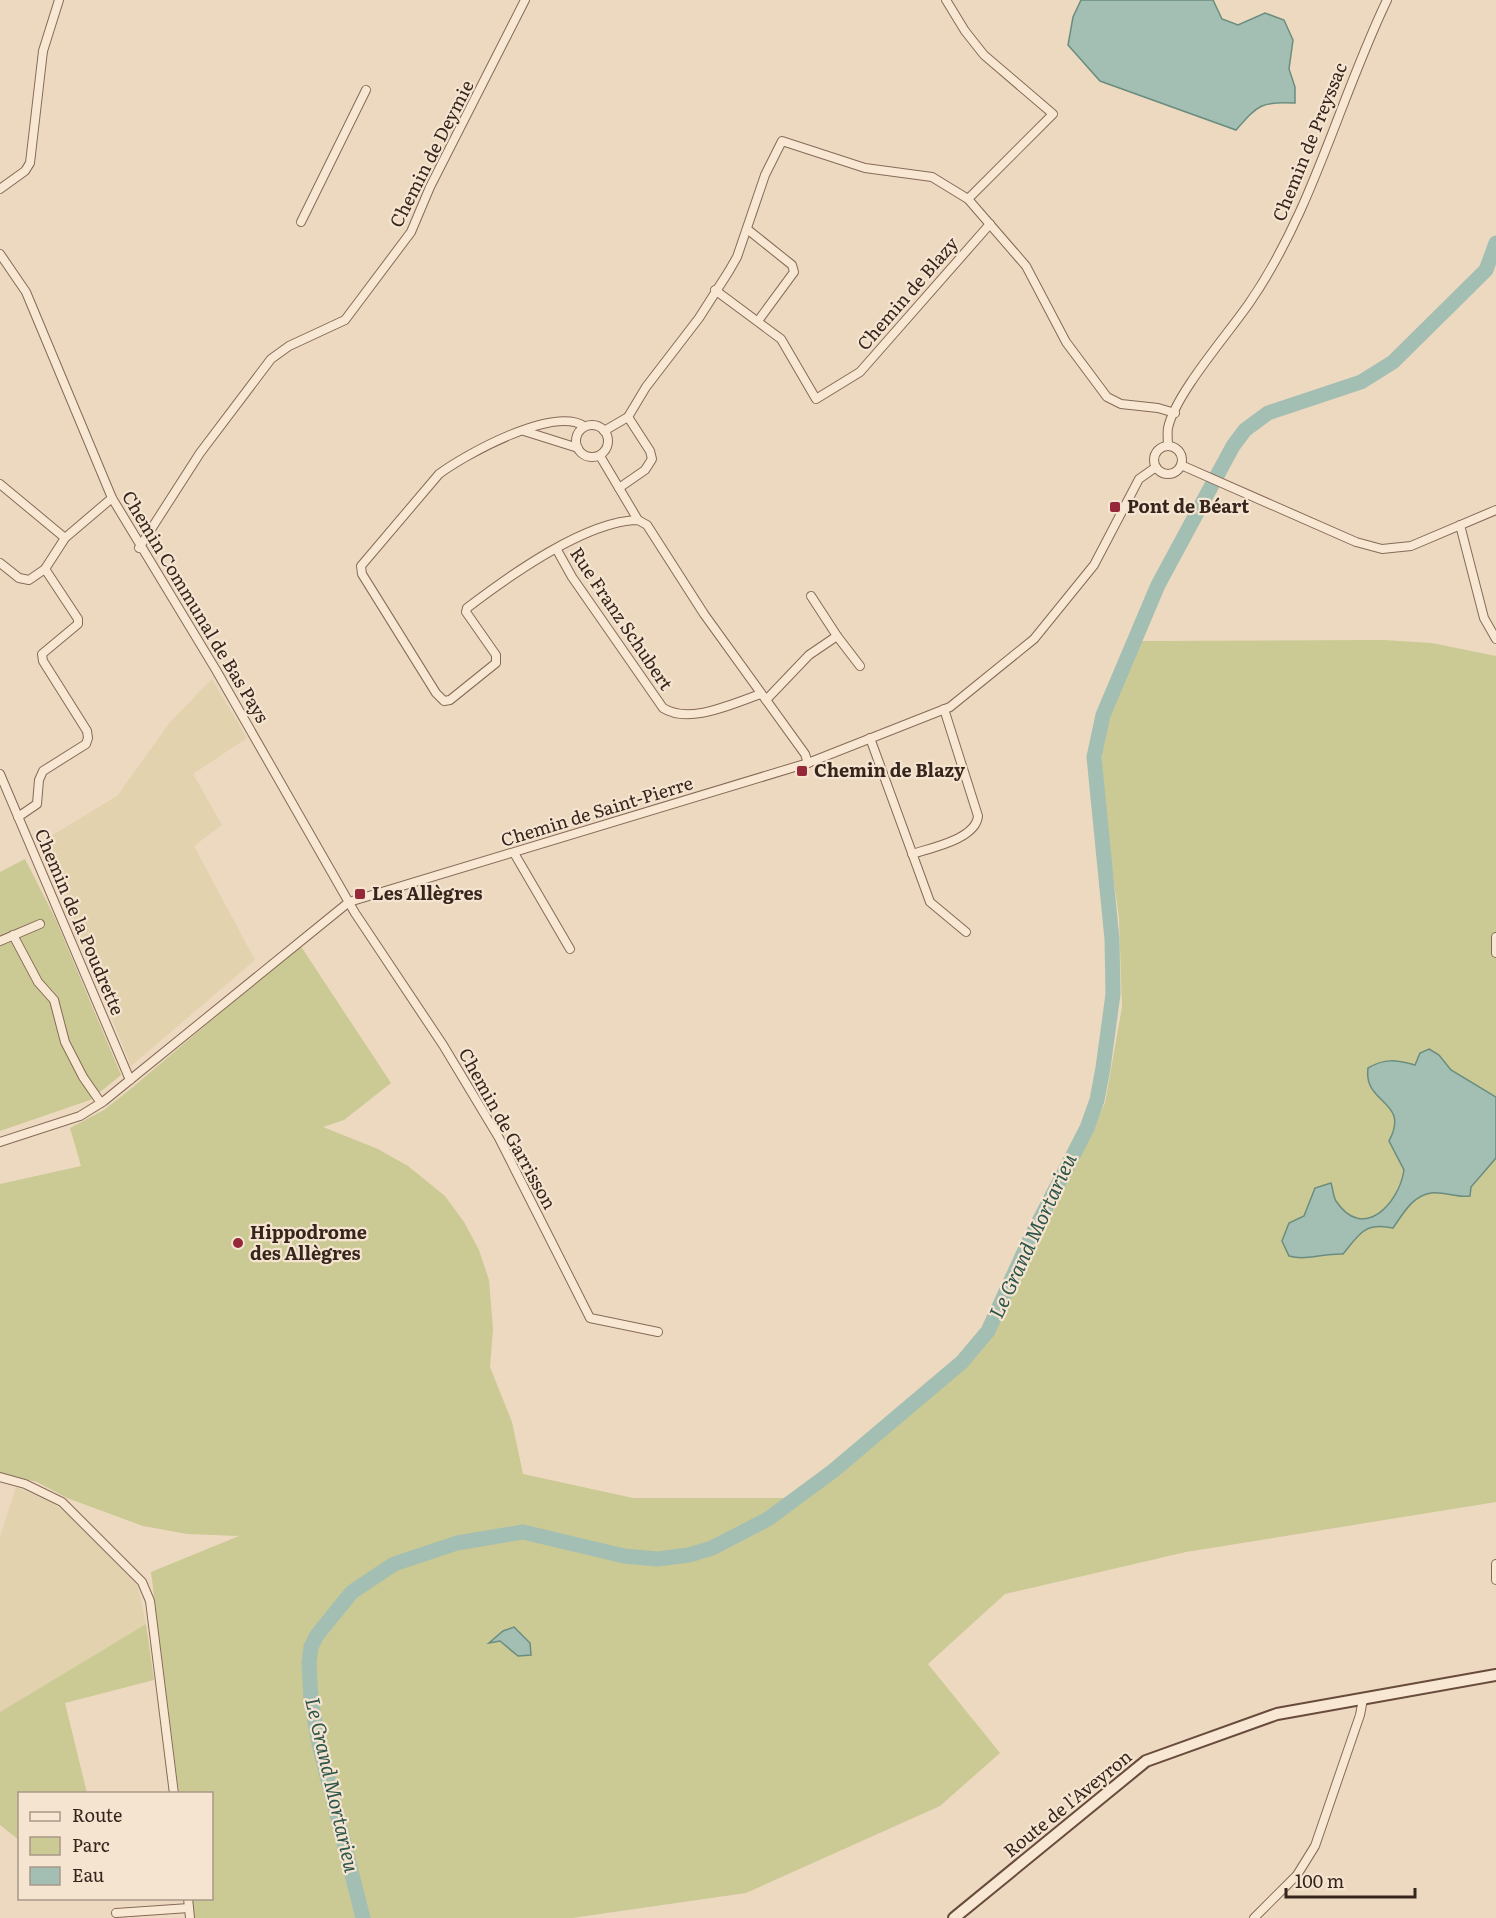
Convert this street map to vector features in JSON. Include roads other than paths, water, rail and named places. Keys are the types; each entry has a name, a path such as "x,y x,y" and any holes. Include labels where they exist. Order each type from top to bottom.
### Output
{"street":[{"path":"0,189 26,171 30,163 43,51 59,0"},
{"name":"Chemin de Deymie","path":"140,548 201,453 271,359 289,346 345,320 411,232 430,187 525,0"},
{"path":"946,0 965,31 984,55 1053,114 968,200"},
{"name":"Chemin de Preyssac","path":"1168,446 1167,431 1175,413 1198,375 1250,302 1283,245 1312,186 1367,41 1387,0"},
{"path":"302,222 366,90"},
{"path":"604,431 628,417 646,387 699,318 737,257 765,175 782,141 865,168 932,177 968,200 1026,266 1066,342 1107,397 1121,404 1158,408 1175,413"},
{"name":"Chemin de Blazy","path":"758,321 781,339 816,399 860,372 990,224"},
{"path":"715,290 758,321 794,272 792,265 747,229"},
{"name":"Chemin Communal de Bas Pays","path":"0,254 26,292 112,498 140,548 216,670 349,902"},
{"path":"619,488 645,470 652,459 628,417"},
{"path":"600,456 609,445 604,431 577,422 554,422 522,430 497,440 439,474 362,566 362,574 436,693 444,701 450,700 496,663 496,655 466,612 467,608 514,572 607,526 638,520"},
{"path":"578,448 576,438 584,426"},
{"path":"522,430 600,456 638,520 646,525 704,614 805,754 808,763"},
{"path":"1168,446 1180,452 1181,465 1171,474 1163,473 1156,467 1155,455 1161,448 1168,446"},
{"path":"1181,465 1356,542 1382,549 1411,546 1496,510"},
{"name":"Chemin de Saint-Pierre","path":"0,1142 80,1116 100,1103 349,902 808,763 944,709 1034,639 1094,565 1139,479 1156,467"},
{"path":"0,484 65,538"},
{"path":"0,563 19,578 29,579 45,568 65,538 112,498"},
{"path":"1460,525 1484,618 1496,639"},
{"name":"Rue Franz Schubert","path":"557,550 572,577 663,708 673,714 688,716 763,697"},
{"path":"18,817 37,804 39,780 43,771 86,744 88,738 87,730 43,661 42,654 47,647 78,624 78,619 45,568"},
{"path":"811,596 860,666"},
{"path":"763,697 809,655 837,636"},
{"path":"912,854 947,842 974,829 977,823 978,816 944,709"},
{"path":"870,738 930,902 966,932"},
{"name":"Chemin de la Poudrette","path":"0,774 130,1080"},
{"path":"514,853 570,949"},
{"name":"Chemin de Garrisson","path":"349,902 444,1046 499,1138 590,1318 658,1332"},
{"path":"0,941 40,924"},
{"path":"13,935 38,982 54,1000 65,1042 83,1077 100,1103"},
{"path":"1496,937 1496,953"},
{"path":"0,1478 25,1484 62,1502 142,1582 150,1601 174,1792"},
{"path":"1496,1564 1496,1580"},
{"name":"Route de l'Aveyron","path":"954,1918 1146,1761 1277,1714 1496,1675"},
{"path":"1254,1918 1297,1875 1315,1846 1360,1715 1363,1699"},
{"path":"188,1900 190,1918"},
{"path":"116,1913 189,1908"}],"water":[{"path":"1081,0 1213,0 1222,19 1238,25 1265,13 1284,20 1293,40 1289,69 1295,87 1295,103 1261,106 1236,130 1100,81 1068,45 1073,17"},
{"path":"1429,1049 1439,1055 1451,1070 1496,1097 1496,1158 1471,1187 1470,1196 1436,1193 1424,1195 1409,1206 1393,1228 1369,1228 1354,1240 1343,1254 1302,1258 1289,1256 1282,1241 1289,1223 1304,1216 1315,1188 1331,1183 1336,1201 1346,1213 1357,1218 1368,1218 1378,1214 1395,1195 1404,1170 1389,1141 1394,1128 1394,1118 1391,1110 1372,1089 1368,1080 1368,1068 1391,1061 1415,1065 1420,1053"},
{"path":"514,1627 530,1643 531,1655 518,1656 500,1641 489,1643 503,1631"}],"waterway":[{"name":"Le Grand Mortarieu","path":"363,1918 319,1744 311,1701 309,1663 311,1647 317,1635 352,1592 394,1564 457,1543 523,1532 624,1556 657,1559 689,1555 712,1548 768,1519 833,1471 962,1362 988,1331 1030,1239 1087,1128 1097,1100 1113,994 1112,939 1094,757 1103,715 1158,585 1233,446 1245,430 1268,413 1361,382 1393,362 1486,270 1496,243"}],"place":[{"name":"Pont de Béart","path":"1115,507"},
{"name":"Chemin de Blazy","path":"802,771"},
{"name":"Les Allègres","path":"360,894"},
{"name":"Hippodrome des Allègres","path":"238,1243"}]}
